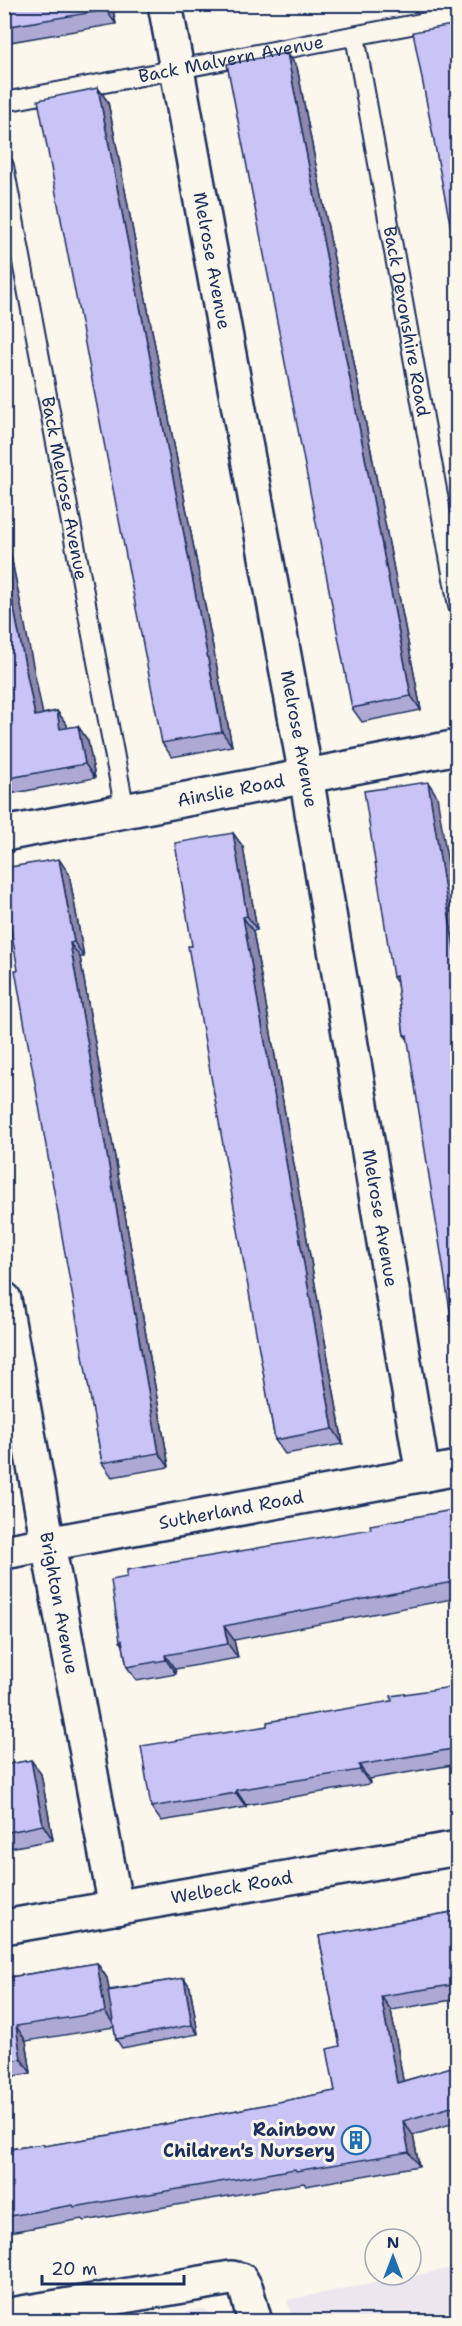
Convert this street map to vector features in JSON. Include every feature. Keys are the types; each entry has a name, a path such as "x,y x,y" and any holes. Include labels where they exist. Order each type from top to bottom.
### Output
{"street":[{"name":"Melrose Avenue","path":"165,4 306,776 423,1475"},
{"name":"Ainslie Road","path":"4,834 458,747"},
{"name":"Brighton Avenue","path":"4,1299 116,1908"},
{"name":"Sutherland Road","path":"4,1552 458,1468"},
{"name":"Welbeck Road","path":"4,1927 458,1848"},
{"path":"4,2316 231,2278 241,2280 246,2289 255,2322"}],"lane":[{"name":"Back Malvern Avenue","path":"4,102 458,16"},
{"name":"Back Devonshire Road","path":"355,36 458,606"},
{"name":"Back Melrose Avenue","path":"4,166 125,812"}],"shaded area":[{"path":"452,2268 457,2279 457,2321 293,2321 287,2300 363,2285 423,2287 423,2274"},
{"path":"207,2310 216,2321 132,2321"}],"building":[{"path":"4,4 105,4 106,10 4,27"},
{"path":"458,24 458,265 413,32"},
{"path":"287,53 411,696 352,708 227,64"},
{"path":"98,88 222,732 162,743 38,100"},
{"path":"4,558 35,716 57,711 60,729 78,726 85,764 4,779"},
{"path":"428,782 458,974 458,1362 407,1035 404,1035 396,976 393,977 364,791"},
{"path":"233,833 247,916 243,917 333,1429 275,1440 188,946 192,946 175,843"},
{"path":"59,859 74,942 70,943 159,1453 102,1463 15,970 18,970 4,889 4,868"},
{"path":"458,1509 458,1581 224,1626 228,1644 165,1655 166,1660 127,1667 122,1640 120,1641 111,1580 127,1577 127,1570 371,1529 370,1525"},
{"path":"458,1686 458,1748 359,1765 360,1770 236,1790 236,1793 151,1807 141,1746 267,1726 267,1722 392,1701 391,1696"},
{"path":"31,1760 43,1825 4,1833 4,1765"},
{"path":"458,1911 458,1984 381,1996 397,2083 458,2065 458,2105 403,2121 409,2152 4,2217 4,2150 110,2135 335,2091 327,2049 340,2046 319,1936"},
{"path":"97,1963 105,2012 16,2026 21,2059 4,2062 4,1978"},
{"path":"184,1978 192,2025 116,2039 108,1991"},
{"path":"458,2191 458,2204 452,2193"}],"place":[{"name":"Rainbow Children's Nursery","path":"356,2140"}]}
